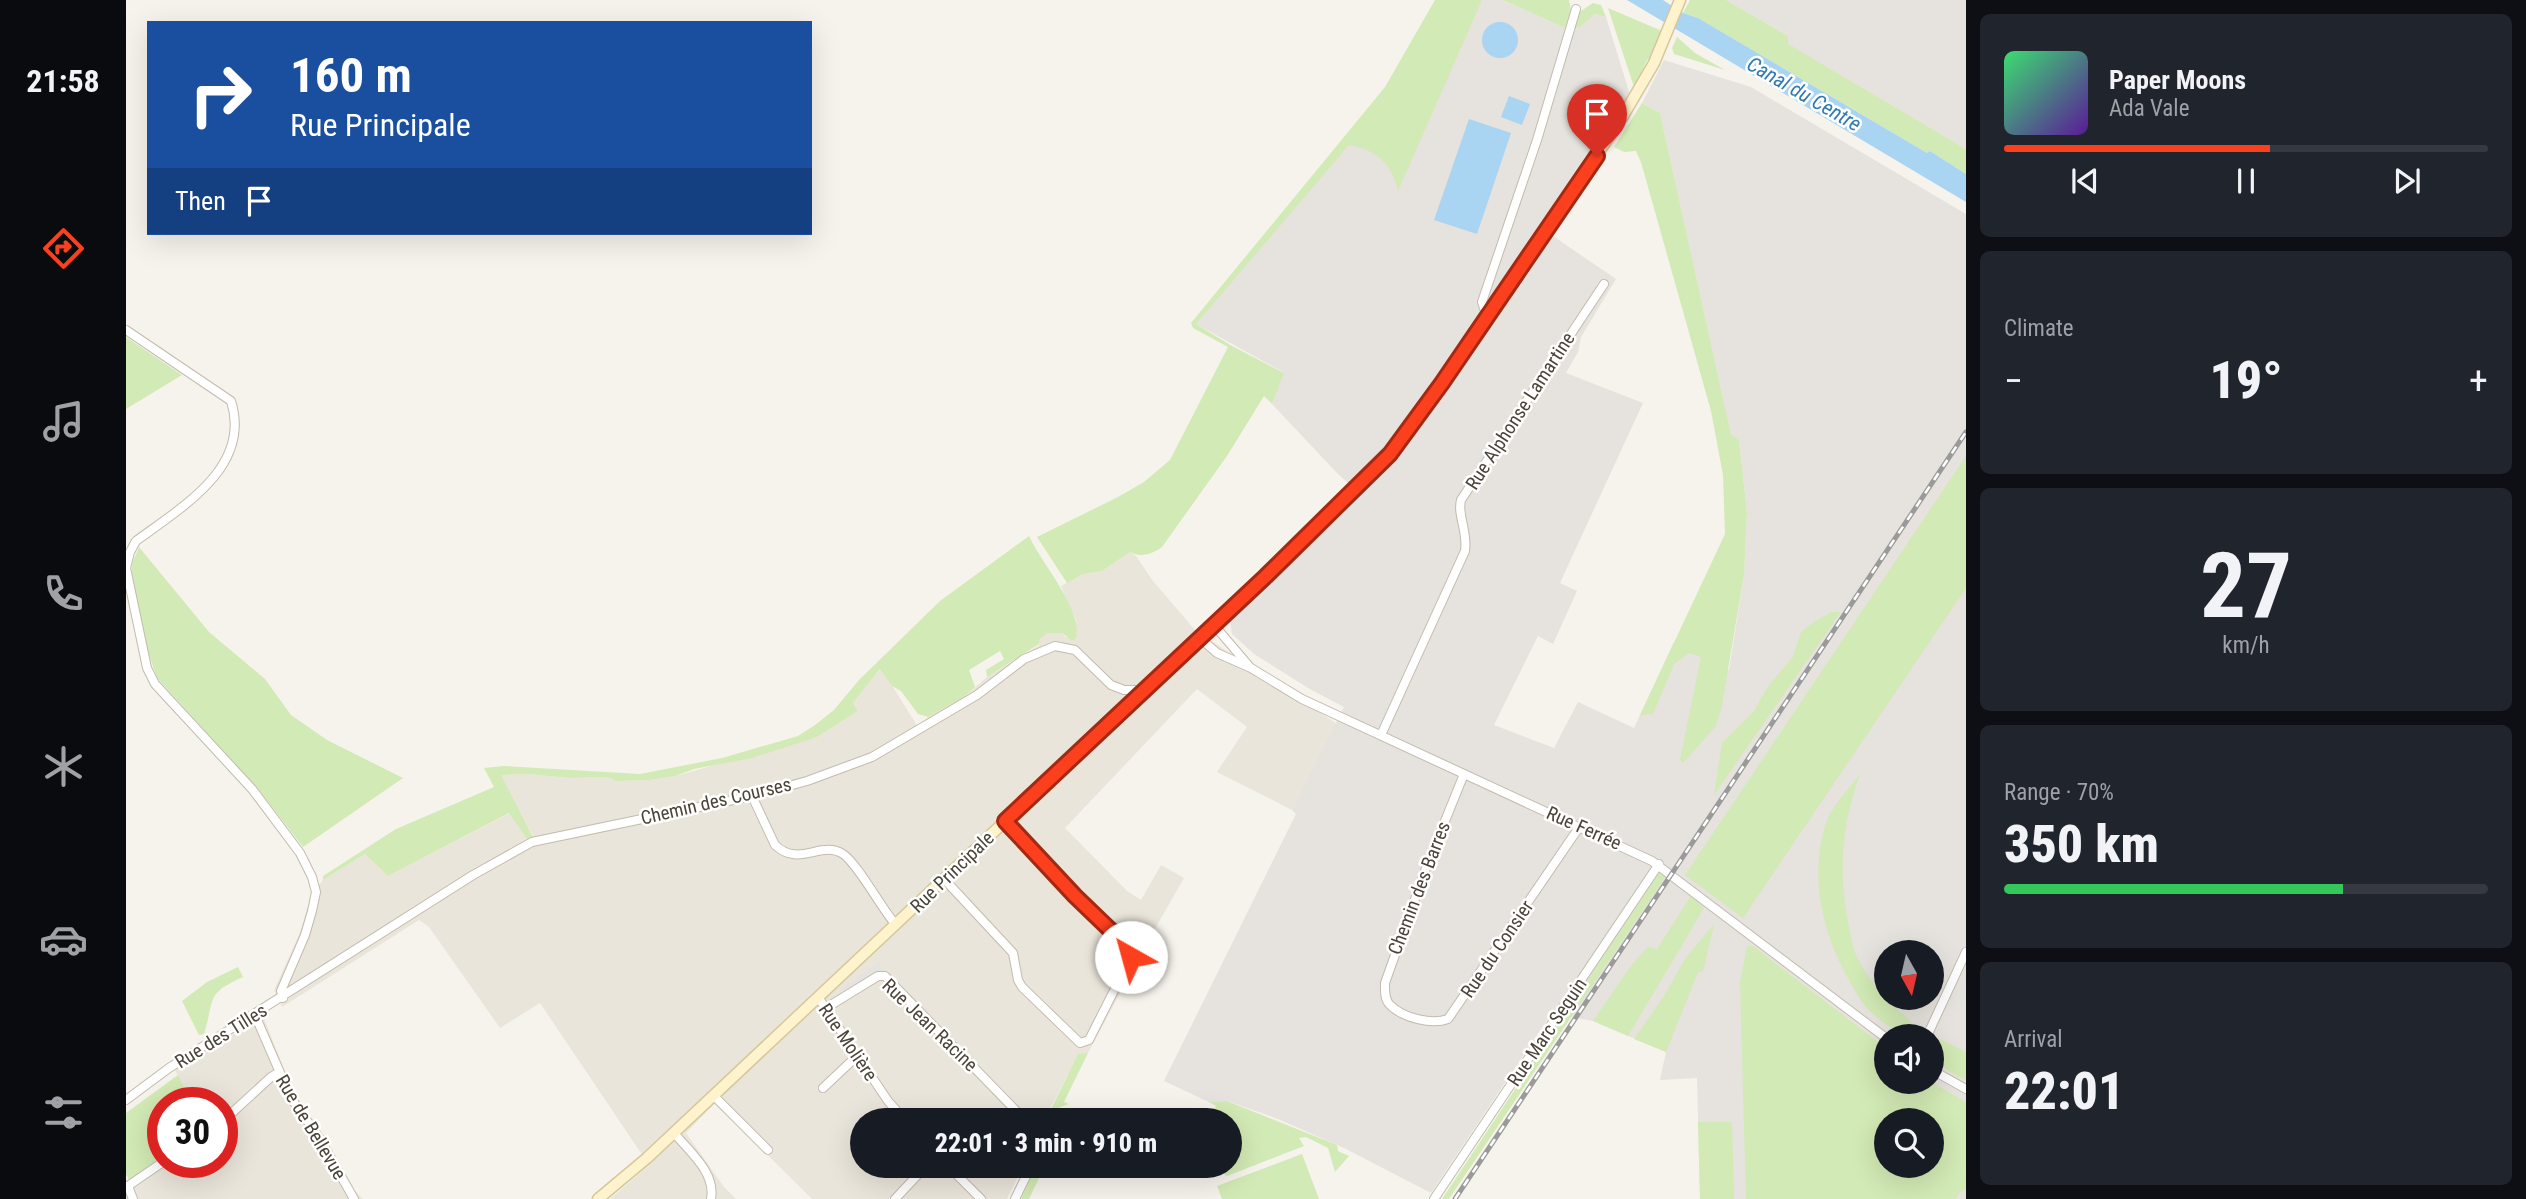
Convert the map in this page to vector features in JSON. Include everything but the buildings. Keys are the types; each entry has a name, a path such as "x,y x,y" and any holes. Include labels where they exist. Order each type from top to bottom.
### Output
{"street":[{"name":"Rue Principale","path":"598,1199 674,1133 945,880 1390,454 1491,313 1623,116 1654,63 1679,2"},
{"path":"1491,313 1485,311 1482,302 1538,140 1576,9"},
{"name":"Rue Alphonse Lamartine","path":"1381,736 1465,551 1466,533 1459,509 1461,500 1604,284"},
{"path":"126,330 230,401 236,417 232,450 220,469 206,486 136,541 126,568 147,668 155,684 260,800 300,853 312,877 316,892 305,934 281,991 283,998"},
{"name":"Rue Ferrée","path":"1214,625 1251,668"},
{"name":"Rue Ferrée","path":"1200,638 1217,653 1251,668 1302,699 1659,864 1874,1029"},
{"name":"Chemin des Courses","path":"283,998 473,875 531,842 752,796 807,781 872,757 977,695 1024,659 1043,649 1062,646 1079,653 1111,685 1142,692"},
{"name":"Chemin des Barres","path":"1390,1004 1385,995 1385,983 1390,967 1464,774"},
{"path":"752,796 775,845 781,851 795,855 827,850 841,853 858,871 896,925"},
{"path":"945,880 1013,953 1022,987 1080,1043 1089,1040 1131,957 1129,948 1075,896 1005,821"},
{"name":"Rue du Consier","path":"1390,1004 1407,1015 1425,1020 1438,1023 1448,1019 1580,826"},
{"name":"Rue Marc Seguin","path":"1434,1199 1659,864"},
{"path":"1933,1024 1966,952"},
{"name":"Rue Jean Racine","path":"826,1008 878,976 885,976 1012,1108"},
{"name":"Rue Molière","path":"818,996 894,1108"},
{"name":"Rue des Tilles","path":"126,1100 169,1068 283,998"},
{"name":"Rue de Bellevue","path":"256,1015 278,1073 291,1098 326,1149 354,1199"},
{"path":"823,1088 857,1056"},
{"path":"238,1107 278,1073"},
{"path":"1944,1077 1966,1089"},
{"path":"713,1096 768,1150"},
{"path":"674,1133 710,1176 713,1190 711,1199"},
{"path":"133,1199 127,1186 147,1173"},
{"path":"895,1199 915,1178"},
{"path":"960,1178 981,1199"},
{"path":"1015,1199 1025,1178"}],"shaded area":[{"path":"1442,0 1503,0 1565,28 1580,27 1595,14 1606,17 1630,95 1545,222 1553,236 1616,279 1581,337 1578,352 1566,373 1643,403 1560,583 1577,591 1553,644 1538,636 1494,725 1554,748 1578,702 1634,728 1674,642 1729,670 1744,575 1747,512 1739,440 1731,436 1660,113 1642,103 1664,60 1751,87 1966,214 1966,1199 1700,1199 1697,1078 1660,1080 1666,1052 1593,1021 1551,1014 1431,1193 1344,1148 1278,1119 1228,1101 1209,1102 1164,1081 1296,814 1292,810 1344,707 1254,654 1232,634 1230,620 1361,495 1272,404 1283,372 1196,324 1278,225 1386,103"},
{"path":"1726,0 1966,0 1966,149 1787,44 1788,36"},
{"path":"1130,552 1195,630 1337,724 1292,810 1217,772 1247,727 1197,689 1065,828 1127,891 1141,900 1161,865 1184,878 1088,1053 1078,1055 1050,1108 850,1108 850,1178 1017,1178 1007,1199 812,1199 715,1103 686,1133 724,1187 736,1199 610,1199 649,1165 540,1003 500,1028 429,927 419,920 282,1007 274,990 299,935 312,894 323,880 365,854 388,876 510,813 527,839 533,836 500,775 607,777 616,781 650,780 675,776 817,737 858,711 853,703 881,668 918,727 928,717 964,697 987,677 1039,645 1040,639 1047,632 1062,633 1066,638 1076,620 1061,586 1083,574 1102,571"},
{"path":"879,963 883,969 845,992 842,987"},
{"path":"263,1016 294,1094 355,1191 363,1199 126,1199 126,1180 147,1167 147,1178 238,1178 238,1087 184,1087 175,1070"}],"green space":[{"path":"1435,0 1482,0 1398,191 1392,173 1381,159 1367,150 1349,145 1196,324 1284,373 1272,404 1264,396 1227,456 1162,547 1146,554 1130,552 1102,571 1083,574 1067,583 1037,537 1144,482 1170,460 1228,347 1193,328 1191,323 1385,87"},
{"path":"1503,0 1569,0 1571,11 1565,28"},
{"path":"1690,0 1726,0 1788,36 1788,44 1966,149 1966,174 1698,18 1683,13"},
{"path":"1593,3 1601,5 1606,17 1595,14 1580,27 1573,28 1578,13"},
{"path":"1608,8 1662,31 1654,55 1647,60 1634,87"},
{"path":"1677,37 1695,53 1725,70 1674,54 1672,48"},
{"path":"1642,103 1660,113 1731,435 1739,440 1747,512 1744,575 1721,711 1715,727 1683,763 1680,760 1701,657 1689,653 1674,664 1653,714 1640,715 1725,534 1723,475 1711,411 1641,162 1636,151 1624,152 1614,147"},
{"path":"126,337 182,375 126,409"},
{"path":"1966,456 1966,588 1743,918 1685,875"},
{"path":"1029,536 1067,600 1076,626 1076,638 1072,641 1062,633 1047,633 1040,639 1039,644 987,677 986,670 1004,659 1000,651 969,670 975,687 964,697 928,717 918,714 880,669 853,703 858,711 817,737 752,758 650,780 616,781 607,777 501,775 533,837 527,839 509,813 388,876 365,854 323,880 323,876 396,829 494,787 484,768 504,766 640,774 722,758 798,736 834,710 859,680 940,601"},
{"path":"139,547 209,632 265,679 291,715 327,740 403,778 303,847 258,789 158,679 145,641 132,579 132,565"},
{"path":"1832,612 1841,612 1714,795 1722,743 1754,711 1768,686 1793,657 1801,632"},
{"path":"1860,774 1849,810 1843,865 1845,903 1852,943 1857,958 1874,985 1874,1010 1898,1010 1914,1024 1886,1024 1866,1007 1840,962 1825,923 1819,884 1821,843 1826,823"},
{"path":"1659,873 1666,876 1449,1199 1442,1199"},
{"path":"1691,896 1704,908 1628,1036 1593,1021 1633,963 1648,947 1657,949"},
{"path":"1714,924 1703,972 1698,972 1666,1052 1634,1039 1664,996 1685,959"},
{"path":"1747,946 1753,946 1874,1039 1874,1094 1944,1094 1944,1089 1966,1102 1966,1189 1959,1193 1956,1199 1746,1199 1740,982"},
{"path":"238,967 243,977 222,988 213,998 204,1034 199,1035 182,1001 207,982"},
{"path":"1944,1041 1966,1052 1966,1080 1946,1069"},
{"path":"1088,1053 1064,1102 1069,1104 1051,1108 1078,1054"},
{"path":"178,1075 184,1087 162,1087"},
{"path":"147,1098 147,1167 129,1180 126,1174 126,1113"},
{"path":"1227,1101 1337,1145 1338,1151 1349,1156 1335,1172 1328,1148 1306,1137 1299,1138 1304,1146 1242,1170 1242,1108 1215,1108 1209,1102"},
{"path":"1698,1122 1732,1122 1734,1199 1700,1199"},
{"path":"1302,1154 1319,1199 1222,1199 1217,1186"},
{"path":"1031,1178 1039,1178 1029,1199 1021,1199"}],"water":[{"name":"Canal du Centre","path":"1627,0 1663,0 1927,153 1930,151 1966,174 1966,202"},
{"path":"1500,22 1512,28 1518,40 1512,52 1500,58 1488,52 1482,40 1488,28"},
{"path":"1509,96 1530,104 1522,125 1501,117"},
{"path":"1469,119 1511,133 1477,234 1434,220"}],"railway":[{"path":"1455,1199 1966,432"}],"route":[{"path":"1131,957 1129,948 1020,840 1005,821 1266,576 1390,454 1442,383 1597,156"}]}
